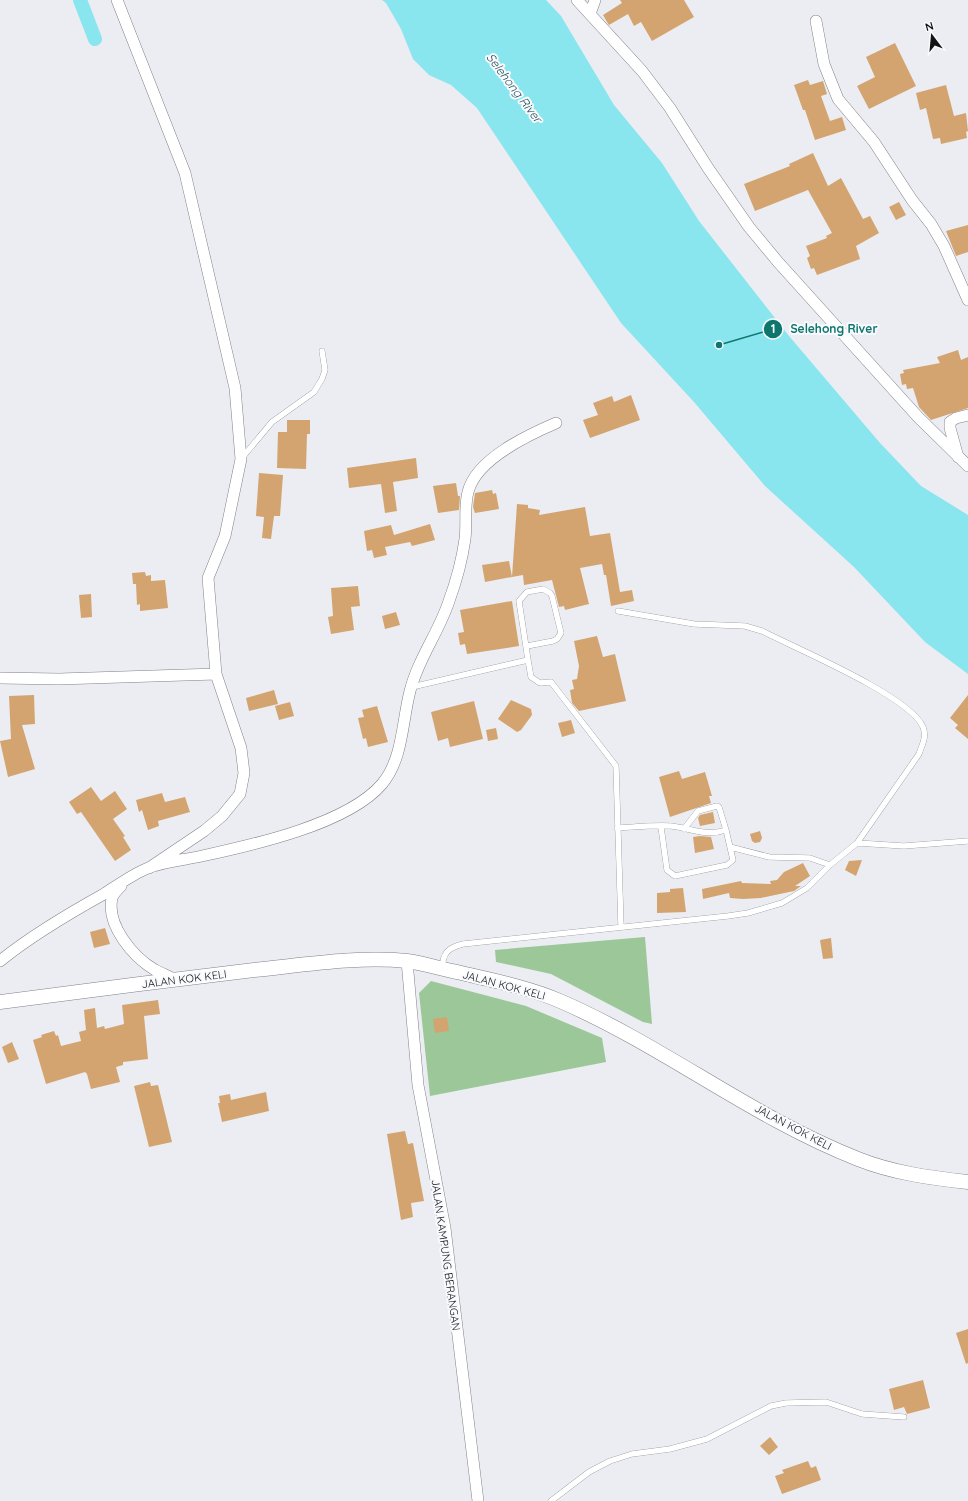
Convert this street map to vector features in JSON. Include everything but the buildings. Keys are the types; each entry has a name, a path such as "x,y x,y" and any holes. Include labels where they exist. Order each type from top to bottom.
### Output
{"street":[{"path":"0,961 14,950 71,913 149,868 204,831 222,816 240,794 244,773 241,748 216,674 208,578 225,536 241,459 235,388 185,173 116,0"},
{"path":"577,0 618,44 656,89 740,214 773,256 918,417 958,458 968,466"},
{"path":"590,14 595,0"},
{"path":"816,21 824,64 838,99 874,142 912,200 931,224 944,246 968,300"},
{"path":"958,458 950,428 950,422 956,418 968,415"},
{"path":"149,868 225,851 281,836 330,820 355,808 369,798 391,772 398,756 412,687 425,652 448,604 465,539 468,492 476,476 488,463 521,440 556,423"},
{"path":"0,678 59,679 216,674"},
{"path":"124,882 112,897 111,914 120,934 138,957 154,969 174,979"},
{"name":"JALAN KOK KELI","path":"0,1002 174,979 318,963 407,961 499,982 558,1000 654,1048 777,1120 861,1160 922,1177 968,1182"},
{"name":"JALAN KAMPUNG BERANGAN","path":"407,961 418,1085 445,1228 480,1501"}],"lane":[{"path":"241,459 272,422 314,392 322,379 325,370 322,351"},
{"path":"526,646 553,641 557,639 561,632 552,596 550,592 543,589 527,592 519,601 528,660 531,677 540,683 551,682 616,766 621,926"},
{"path":"442,969 443,957 446,952 451,947 463,944 748,913 782,903 807,888 830,865 857,843 919,754 925,738 923,727 910,711 882,690 754,628 734,625 694,624 618,611"},
{"path":"412,687 528,660"},
{"path":"661,827 667,870 675,876 727,865 733,860 719,807 717,806 698,811 684,829"},
{"path":"617,828 661,827 712,834 726,830"},
{"path":"857,843 904,846 968,841"},
{"path":"730,847 769,857 810,858 830,865"},
{"path":"551,1501 589,1472 610,1461 632,1454 670,1449 708,1439 752,1414 772,1406 786,1403 826,1402 862,1414 904,1417"}],"green space":[{"path":"645,937 652,1024 643,1022 551,974 496,962 495,950"},
{"path":"431,981 526,1006 602,1038 606,1062 430,1096 419,993"}],"water":[{"name":"Selehong River","path":"382,0 546,0 561,16 614,105 662,163 699,221 789,336 880,443 921,486 968,515 968,674 925,642 854,567 765,486 694,402 621,323 477,108 451,85 429,75 413,59 401,29 386,3"}],"waterway":[{"path":"80,0 95,39"}],"place":[{"name":"Selehong River","path":"719,345"}]}
